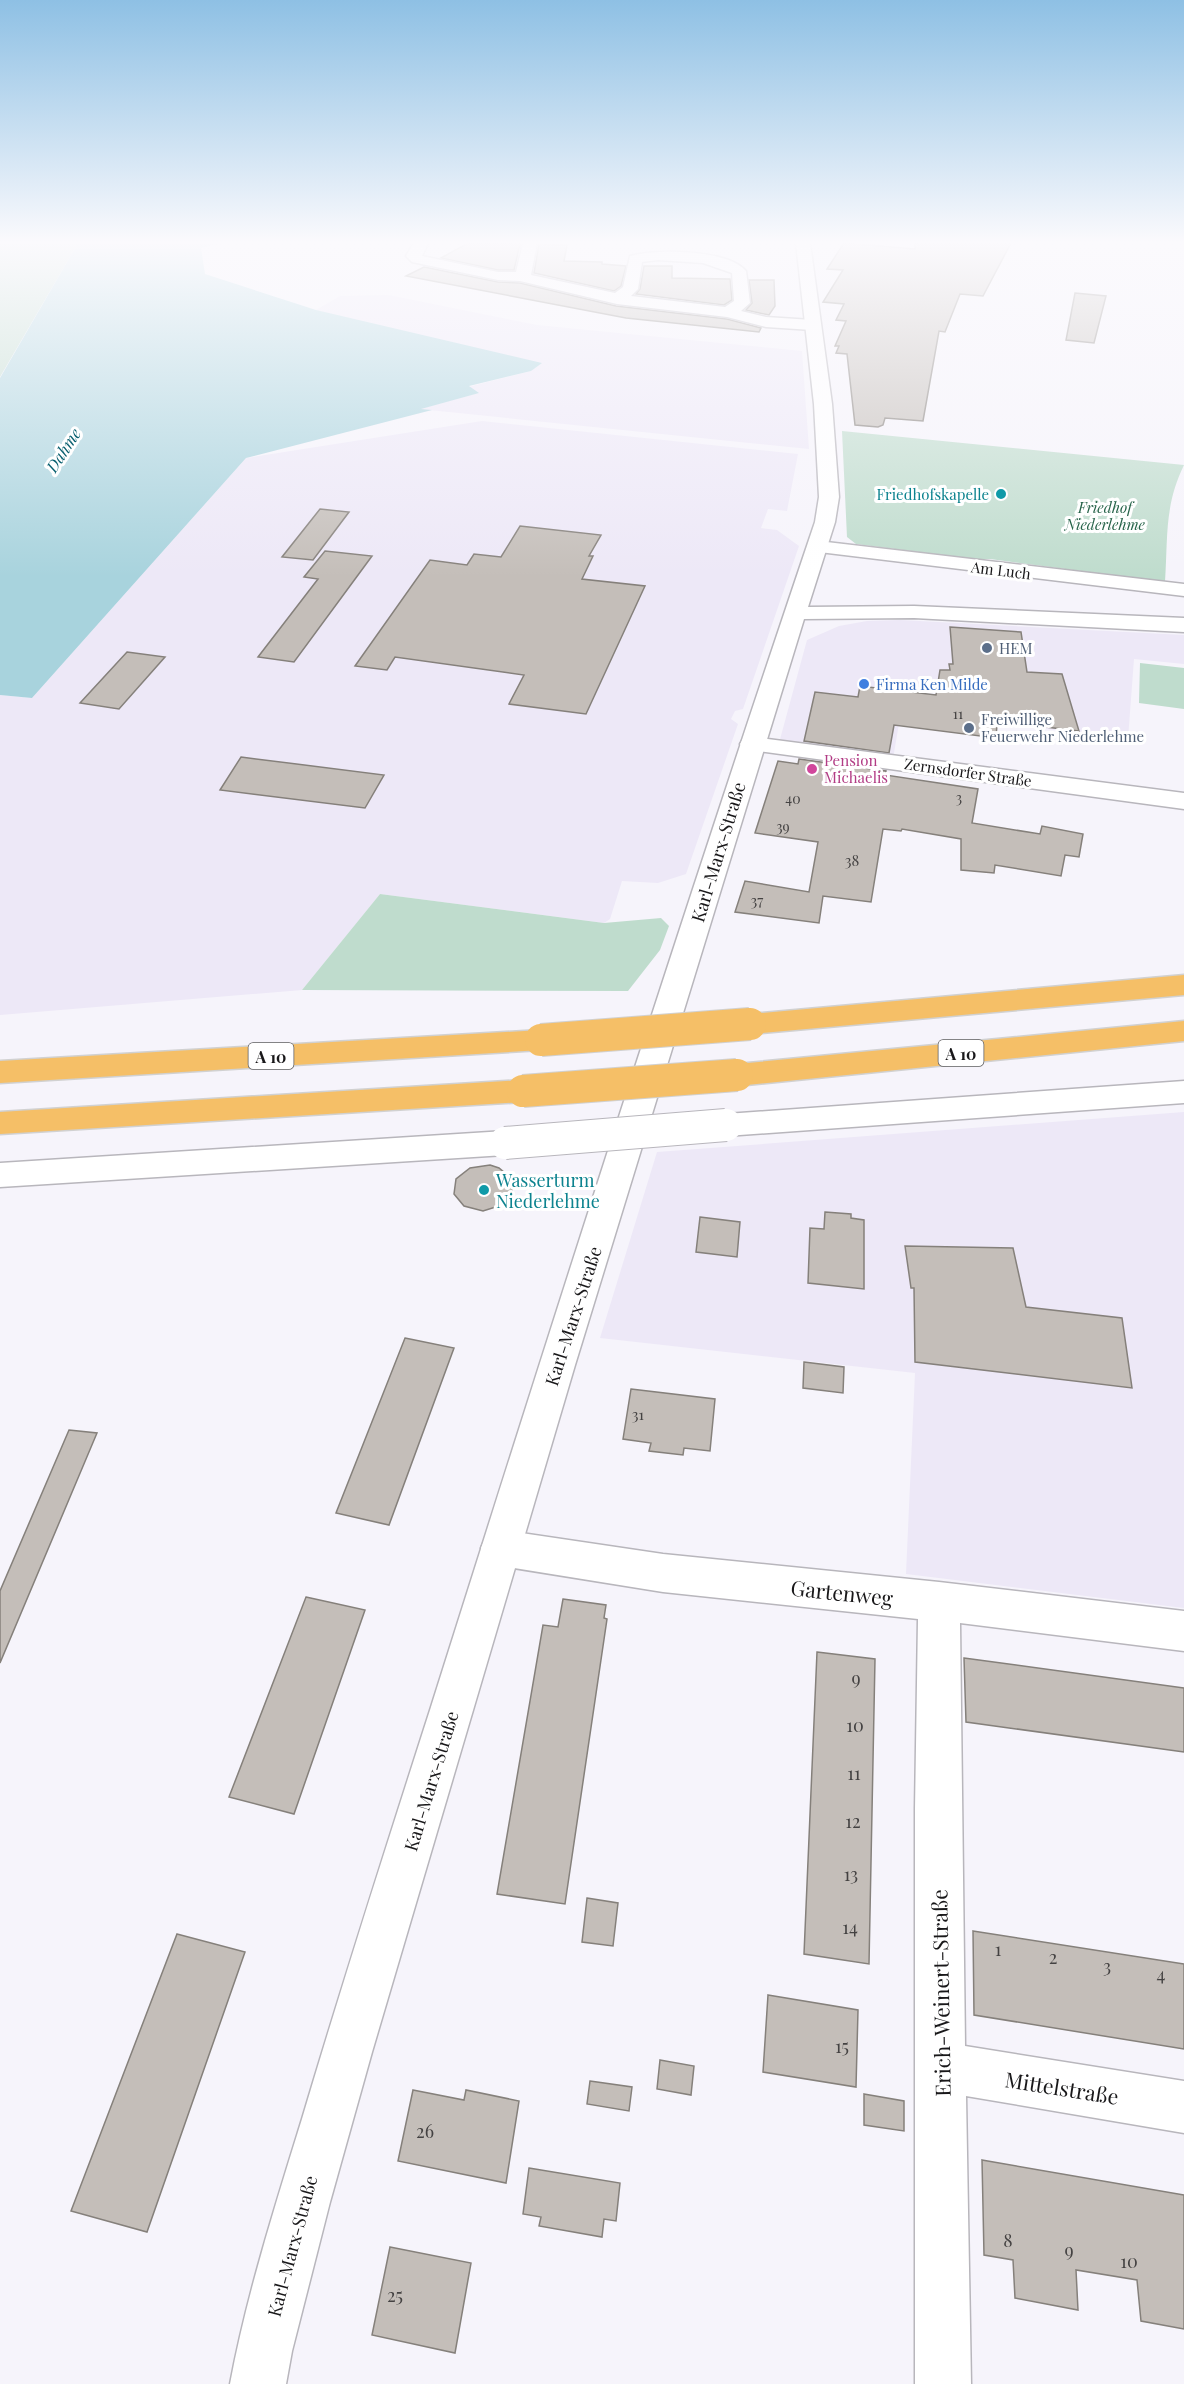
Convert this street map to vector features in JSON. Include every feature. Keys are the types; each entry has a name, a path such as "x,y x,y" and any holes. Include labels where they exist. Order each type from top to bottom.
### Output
{"highway":[{"name":"A 10","path":"0,1072 541,1040 750,1024 1184,985"},
{"name":"A 10","path":"0,1123 523,1091 737,1075 1184,1031"}],"street":[{"name":"Karl-Marx-Straße","path":"258,2384 264,2351 294,2236 341,2074 501,1548 752,744 818,547 829,497 823,404 816,354"},
{"name":"Am Luch","path":"818,547 1184,590"},
{"path":"799,604 814,614 914,612 1184,625"},
{"name":"Zernsdorfer Straße","path":"752,744 1184,801"},
{"path":"0,1175 505,1143 1184,1092"},
{"name":"Gartenweg","path":"501,1548 714,1579 939,1601 1184,1631"},
{"name":"Erich-Weinert-Straße","path":"939,1601 944,2384"},
{"name":"Mittelstraße","path":"941,2067 1184,2107"}],"shaded area":[{"path":"472,354 802,354 809,449 419,409 478,393 468,387 531,371"},
{"path":"482,421 798,454 787,511 768,509 761,528 777,530 799,546 743,709 735,711 731,719 738,724 686,874 658,883 622,881 610,919 604,923 380,894 302,990 0,1015 0,695 32,698 246,458"},
{"path":"900,620 1184,635 1184,664 1134,659 1128,739 1013,725 1015,695 906,682 893,759 779,743 807,640 839,626 867,621"},
{"path":"1184,1112 1184,1608 906,1574 915,1373 600,1338 657,1152"}],"green space":[{"path":"0,354 13,354 0,377"},
{"name":"Friedhof Niederlehme","path":"842,431 1184,465 1170,508 1165,582 856,544 847,537"},
{"path":"1140,663 1184,668 1184,709 1139,703"},
{"path":"380,894 604,923 661,918 669,926 660,950 628,991 302,990"}],"water":[{"name":"Dahme","path":"14,354 505,354 542,363 531,371 469,386 479,393 421,409 432,410 246,458 32,698 0,695 0,378"}],"building":[{"path":"847,354 935,354 923,421 885,418 883,425 878,427 855,425"},
{"path":"320,509 349,512 313,560 282,557"},
{"path":"520,526 601,535 589,556 593,556 582,579 645,586 586,714 509,704 524,675 395,657 387,670 355,666 430,560 467,565 474,554 501,557"},
{"path":"325,551 372,556 294,662 258,657 318,579 304,577"},
{"path":"950,627 1021,632 1027,672 1062,674 1079,731 1021,724 997,724 996,738 894,725 889,753 804,741 815,692 858,697 860,686 936,695 940,670 950,670 949,664 953,664"},
{"path":"127,652 165,657 119,709 80,703"},
{"path":"241,757 384,775 365,808 220,790"},
{"path":"799,759 886,771 885,775 978,789 972,823 1040,834 1042,826 1083,834 1079,857 1065,855 1061,876 995,865 994,873 961,870 961,839 902,829 901,831 883,829 871,902 823,896 819,923 735,912 745,881 809,892 818,842 755,833 778,761 798,764"},
{"name":"Wasserturm Niederlehme","path":"490,1165 499,1168 511,1178 514,1185 509,1200 502,1205 483,1211 464,1206 454,1194 456,1179 470,1168"},
{"path":"825,1212 851,1214 851,1218 864,1220 864,1289 808,1283 810,1228 824,1229"},
{"path":"700,1217 740,1222 737,1257 696,1252"},
{"path":"905,1246 1013,1248 1026,1307 1122,1318 1132,1388 915,1362 914,1288 911,1288"},
{"path":"405,1338 454,1348 389,1525 336,1513"},
{"path":"804,1362 844,1367 843,1393 803,1388"},
{"path":"631,1389 715,1399 710,1451 684,1448 683,1455 649,1451 651,1443 623,1439"},
{"path":"69,1430 97,1433 0,1663 0,1591"},
{"path":"306,1597 365,1610 294,1814 229,1797"},
{"path":"563,1599 606,1605 604,1618 607,1619 565,1904 497,1894 543,1625 558,1627"},
{"path":"817,1652 875,1659 869,1964 804,1954"},
{"path":"964,1658 1184,1688 1184,1752 966,1722"},
{"path":"587,1898 618,1903 613,1946 582,1942"},
{"path":"973,1931 1184,1964 1184,2049 974,2015"},
{"path":"177,1934 245,1952 147,2232 71,2211"},
{"path":"768,1995 858,2010 856,2087 763,2072"},
{"path":"660,2060 694,2066 691,2095 657,2089"},
{"path":"590,2081 632,2087 629,2111 587,2104"},
{"path":"413,2090 464,2100 466,2090 519,2101 506,2183 398,2161"},
{"path":"864,2094 904,2101 904,2131 864,2125"},
{"path":"982,2160 1184,2195 1184,2329 1141,2321 1137,2280 1076,2270 1078,2310 1015,2298 1013,2260 984,2255"},
{"path":"529,2168 620,2183 616,2221 604,2219 602,2237 539,2226 541,2217 523,2214"},
{"path":"390,2247 471,2263 455,2353 372,2335"}],"place":[{"name":"Friedhofskapelle","path":"1001,494"},
{"name":"HEM","path":"987,648"},
{"name":"Firma Ken Milde","path":"864,684"},
{"name":"Freiwillige Feuerwehr Niederlehme","path":"969,728"},
{"name":"Pension Michaelis","path":"812,769"},
{"name":"Wasserturm Niederlehme","path":"484,1190"}]}
